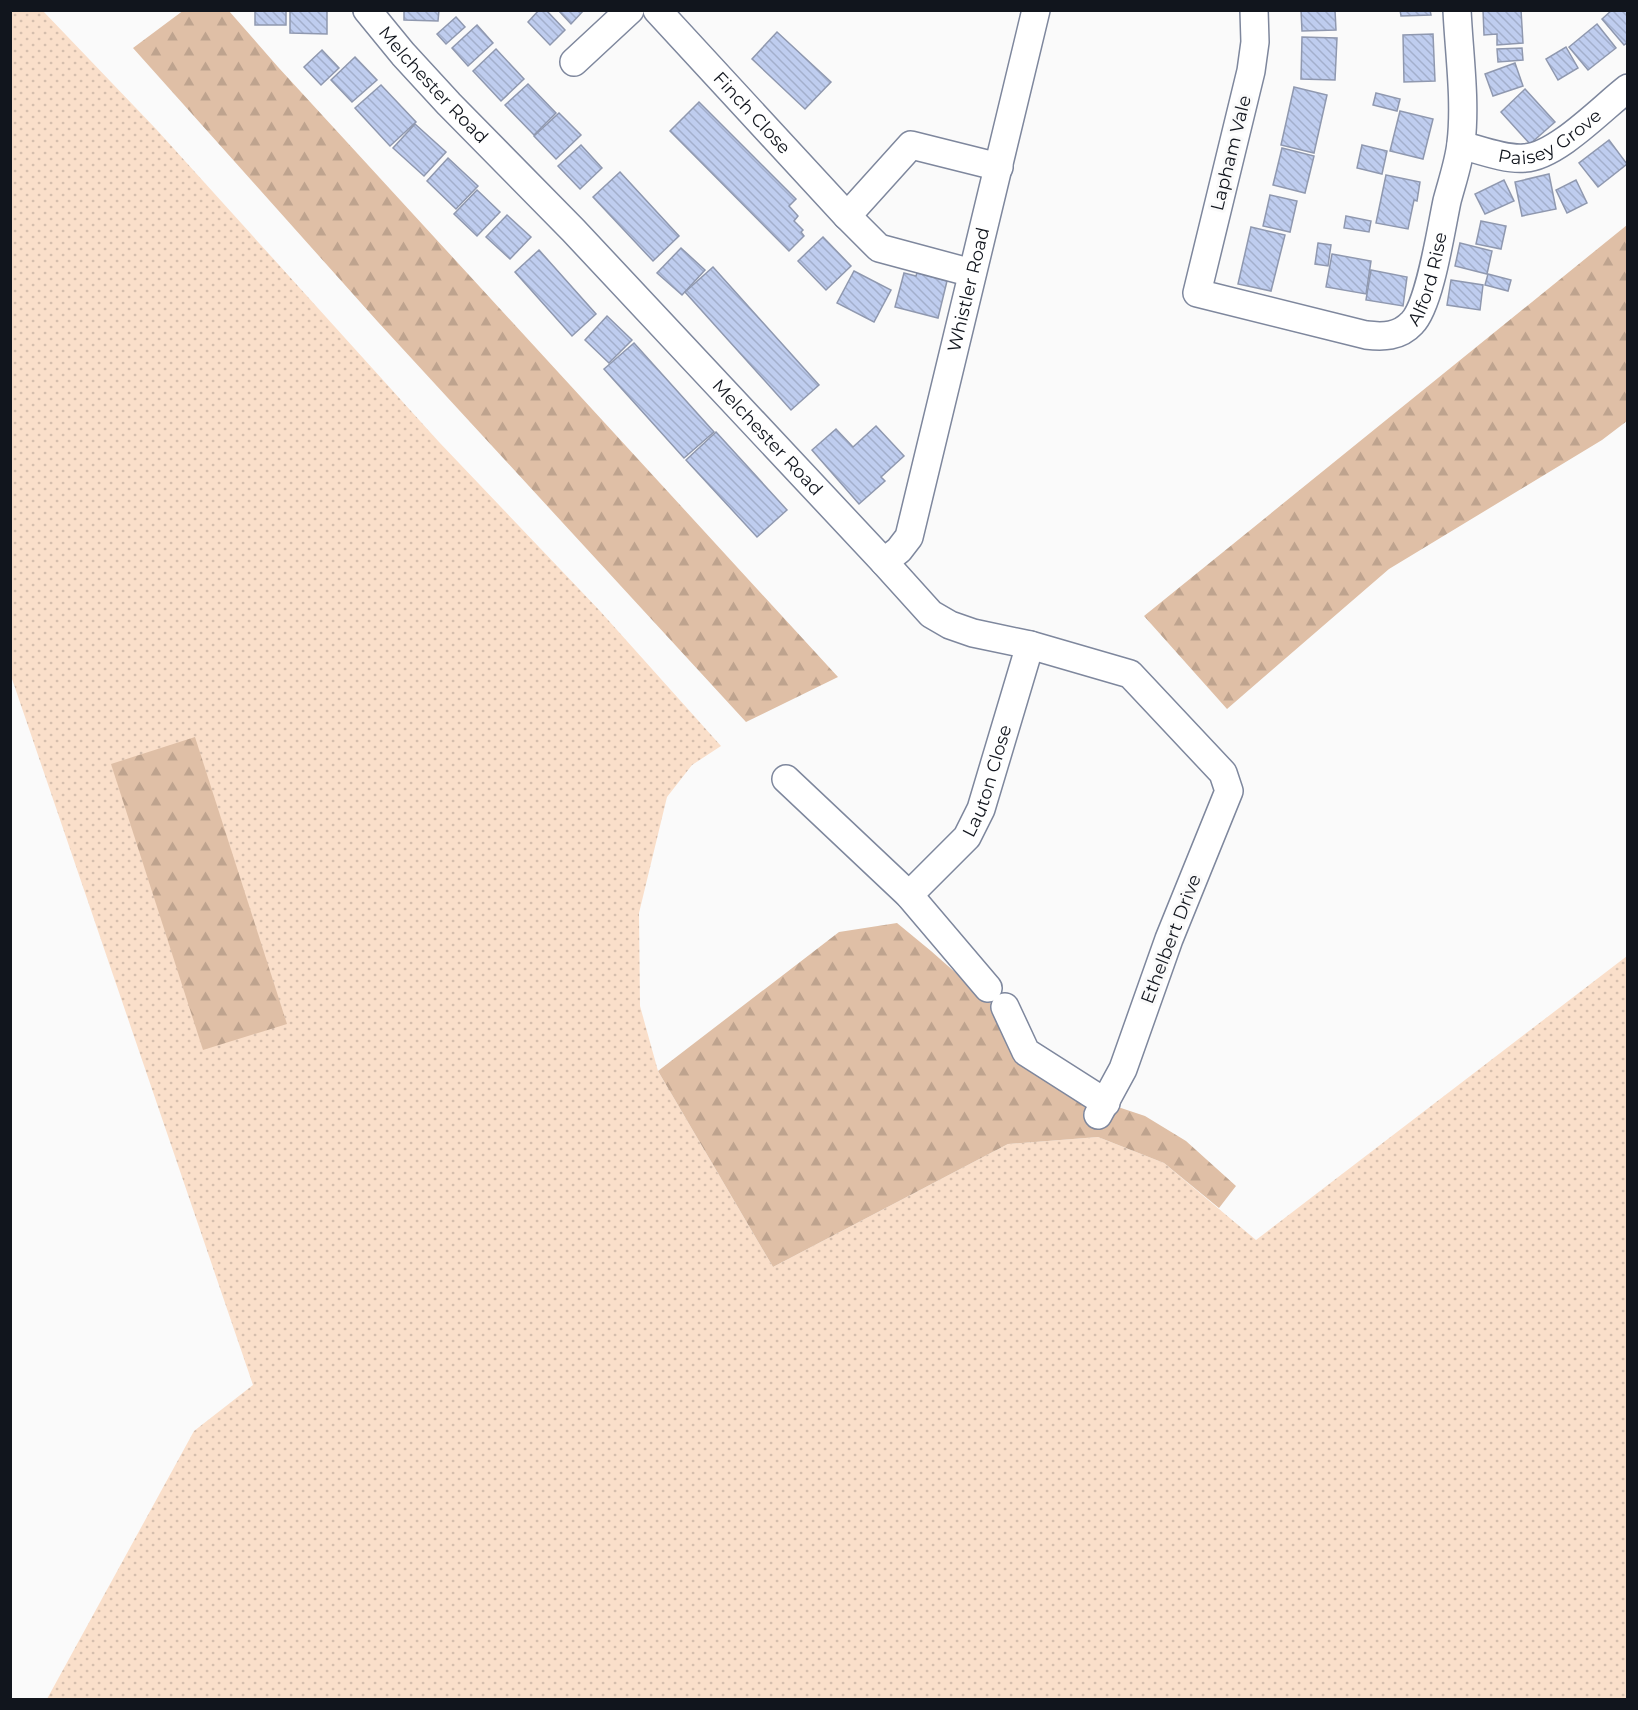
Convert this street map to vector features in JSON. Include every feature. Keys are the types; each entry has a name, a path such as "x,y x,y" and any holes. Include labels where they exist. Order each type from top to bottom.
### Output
{"street":[{"name":"Melchester Road","path":"367,10 449,104 573,230 931,614 950,625 973,633 1030,645 1130,674 1223,773"},
{"path":"574,62 630,10"},
{"name":"Finch Close","path":"657,10 879,248 972,273"},
{"name":"Whistler Road","path":"884,562 899,550 909,537 1036,10"},
{"name":"Lapham Vale","path":"1197,293 1251,71 1255,42 1254,10"},
{"name":"Alford Rise","path":"1197,293 1366,335 1394,335 1413,322 1427,291 1461,145 1457,10"},
{"name":"Paisey Grove","path":"1461,145 1511,158 1536,156 1556,146 1628,88"},
{"path":"847,216 911,145 999,167"},
{"name":"Lauton Close","path":"909,895 967,837 981,809 1030,645"},
{"name":"Ethelbert Drive","path":"909,895 996,998 1026,1052 1102,1109 1123,1068 1169,939 1229,791 1223,773"},
{"path":"786,779 909,895"}],"shaded area":[{"path":"10,11 43,11 156,129 439,442 600,611 721,746 692,765 667,797 639,913 640,1006 658,1071 773,1267 1008,1144 1098,1137 1164,1163 1256,1240 1627,956 1627,1699 47,1699 194,1431 253,1385 11,676"}],"green space":[{"path":"184,10 229,11 838,677 746,722 378,322 133,48"},
{"path":"1627,225 1627,421 1602,440 1389,569 1227,709 1144,616"},
{"path":"195,737 287,1024 203,1050 111,764"},
{"path":"897,923 1041,1048 1085,1096 1145,1116 1186,1141 1236,1186 1219,1208 1164,1163 1098,1137 1008,1144 773,1267 658,1071 839,932"}],"building":[{"path":"255,10 286,10 286,25 255,25"},
{"path":"290,10 327,10 327,34 290,33"},
{"path":"404,10 439,10 438,21 404,20"},
{"path":"539,10 546,10 565,30 550,45 528,22"},
{"path":"558,10 584,10 571,24"},
{"path":"1301,10 1335,10 1336,30 1302,31"},
{"path":"1400,10 1430,10 1431,15 1401,16"},
{"path":"1483,10 1521,10 1523,43 1497,45 1497,34 1484,35"},
{"path":"1612,10 1628,10 1628,42 1624,45 1602,19"},
{"path":"456,17 465,27 446,44 437,34"},
{"path":"1597,24 1616,48 1588,70 1569,47"},
{"path":"477,25 493,43 468,66 452,48"},
{"path":"777,32 831,82 805,109 752,59"},
{"path":"1433,34 1435,81 1404,82 1403,35"},
{"path":"1302,37 1337,38 1335,80 1301,79"},
{"path":"1566,47 1578,68 1558,80 1546,59"},
{"path":"1522,48 1523,60 1498,62 1497,49"},
{"path":"496,49 524,79 501,101 473,71"},
{"path":"322,50 339,68 321,85 304,67"},
{"path":"355,57 377,80 352,102 331,80"},
{"path":"1515,63 1523,86 1493,96 1485,74"},
{"path":"528,84 556,113 534,135 505,105"},
{"path":"381,85 416,122 390,146 355,108"},
{"path":"1294,87 1327,95 1314,153 1281,145"},
{"path":"1525,89 1555,122 1530,144 1501,112"},
{"path":"1376,93 1400,99 1397,111 1373,105"},
{"path":"699,102 796,199 789,206 798,216 794,221 803,230 801,232 804,236 789,251 670,131"},
{"path":"1400,111 1433,119 1423,159 1390,151"},
{"path":"559,113 581,135 556,159 534,136"},
{"path":"415,124 446,152 424,176 393,148"},
{"path":"1609,140 1627,164 1598,187 1579,163"},
{"path":"581,145 602,168 580,189 558,166"},
{"path":"1362,145 1387,151 1382,174 1357,168"},
{"path":"1282,148 1314,156 1305,193 1273,185"},
{"path":"448,158 478,186 456,209 427,181"},
{"path":"620,172 679,236 653,261 593,197"},
{"path":"1549,174 1556,209 1522,216 1515,182"},
{"path":"1386,175 1420,182 1408,229 1376,223"},
{"path":"1504,180 1514,201 1485,214 1475,194"},
{"path":"1576,180 1587,203 1567,213 1556,190"},
{"path":"477,190 500,212 477,236 454,214"},
{"path":"1270,195 1297,201 1290,232 1263,226"},
{"path":"507,215 531,237 510,259 486,237"},
{"path":"1346,216 1371,221 1369,232 1344,228"},
{"path":"1481,221 1506,226 1501,249 1476,244"},
{"path":"1251,227 1285,235 1271,291 1238,284"},
{"path":"823,237 851,266 826,290 798,261"},
{"path":"1318,243 1331,245 1328,266 1315,264"},
{"path":"1460,243 1492,251 1487,274 1455,266"},
{"path":"681,248 705,270 682,295 657,273"},
{"path":"539,250 596,314 572,336 515,272"},
{"path":"1332,254 1371,261 1366,294 1326,287"},
{"path":"713,267 819,385 791,410 685,292"},
{"path":"1371,270 1407,277 1403,306 1366,300"},
{"path":"854,271 891,290 874,322 837,303"},
{"path":"904,273 916,276 917,273 947,281 938,318 895,307"},
{"path":"1488,274 1511,280 1508,291 1485,285"},
{"path":"1451,280 1483,285 1480,310 1447,305"},
{"path":"607,316 632,340 609,363 585,340"},
{"path":"634,343 714,432 684,458 604,369"},
{"path":"876,426 904,456 881,477 885,481 859,504 812,450 836,429 853,447"},
{"path":"716,432 787,510 757,537 686,460"}]}
